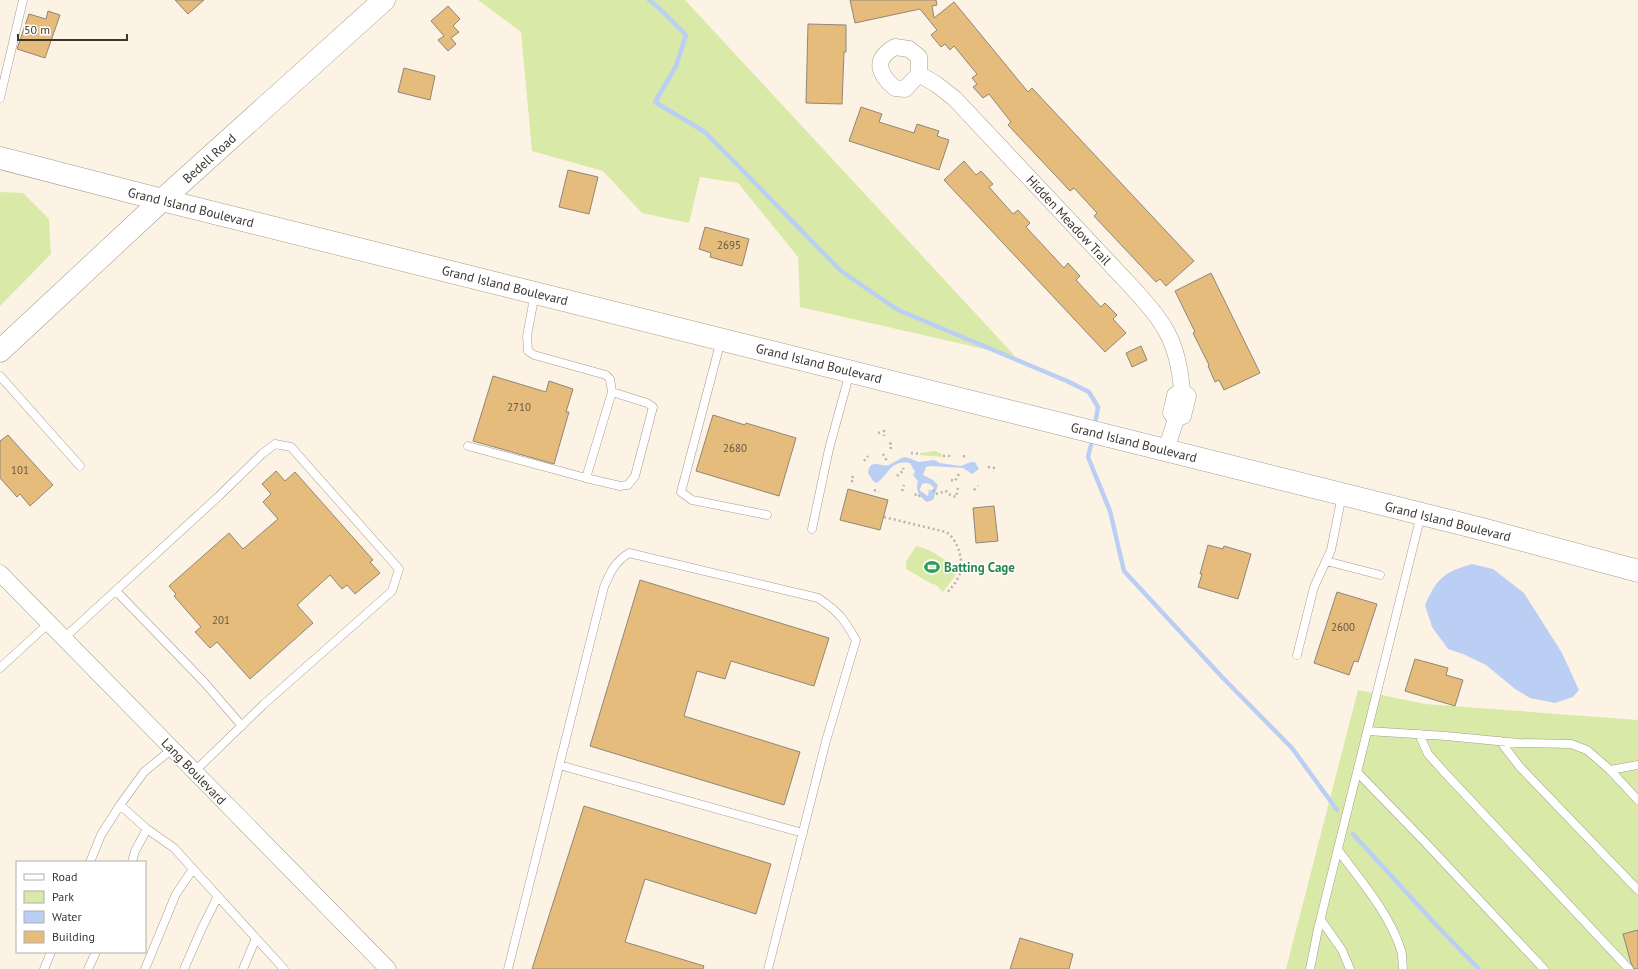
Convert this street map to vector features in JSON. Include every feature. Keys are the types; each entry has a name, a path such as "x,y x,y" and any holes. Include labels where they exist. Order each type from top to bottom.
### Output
{"main road":[{"name":"Bedell Road","path":"0,351 162,200 384,0"},
{"name":"Grand Island Boulevard","path":"0,158 162,200 1342,494 1638,571"}],"street":[{"name":"Hidden Meadow Trail","path":"919,74 936,84 954,98 1155,312 1165,326 1171,339 1180,371 1182,391 1188,396 1183,416 1176,419 1166,450"},
{"name":"Lang Boulevard","path":"0,573 381,966"}],"lane":[{"path":"0,98 23,0"},
{"path":"535,293 527,336 528,350 534,355 606,375 610,380 612,392 586,478"},
{"path":"721,339 681,492 692,500 767,516"},
{"path":"812,529 831,442 850,371"},
{"path":"0,376 80,466"},
{"path":"468,446 586,478 620,486 628,485 635,476 653,407 612,392"},
{"path":"64,638 219,496 262,454 275,444 291,447 399,569 392,591 242,726 194,772"},
{"path":"1297,655 1314,587 1331,550 1342,494"},
{"path":"1310,969 1320,920 1358,773 1421,514"},
{"path":"508,969 604,587 613,567 619,560 629,553 818,598 834,608 844,619 856,640 826,741 768,969"},
{"path":"1326,561 1380,575"},
{"path":"116,591 204,682 242,726"},
{"path":"0,668 49,623"},
{"path":"1368,731 1518,743 1571,744 1587,750 1610,770 1638,800"},
{"path":"1419,734 1428,754 1629,969"},
{"path":"1500,741 1520,767 1638,890"},
{"path":"90,861 102,835 120,805 144,772 172,749"},
{"path":"559,765 803,833"},
{"path":"1610,770 1638,765"},
{"path":"1358,773 1544,969"},
{"path":"120,805 147,829 174,848 284,969"},
{"path":"132,861 134,851 147,829"},
{"path":"1338,850 1370,893 1390,924 1402,952 1403,969"},
{"path":"145,969 176,894 193,869"},
{"path":"184,969 218,896"},
{"path":"1320,920 1342,950 1350,969"},
{"path":"243,969 256,938"},
{"path":"44,969 51,953"},
{"path":"88,969 96,953"}],"path":[{"path":"878,432 884,432 884,436"},
{"path":"891,449 890,444 893,441"},
{"path":"911,453 920,454"},
{"path":"883,454 886,461"},
{"path":"864,462 868,456"},
{"path":"943,456 949,456 951,459"},
{"path":"962,456 968,457"},
{"path":"988,467 994,468 993,472"},
{"path":"897,476 904,470 903,468"},
{"path":"951,480 955,481 959,474"},
{"path":"853,476 851,480 855,484"},
{"path":"902,491 904,485"},
{"path":"974,490 978,486"},
{"path":"933,490 935,493 946,492 956,497 958,488"},
{"path":"874,490 879,492"},
{"path":"915,494 917,497 921,495"},
{"path":"884,517 946,532 952,535 959,553 962,568 960,575 946,594"}],"green space":[{"path":"478,0 685,0 1015,356 800,307 798,257 738,183 700,177 689,223 642,213 603,171 532,151 521,32"},
{"path":"0,192 23,193 49,219 51,254 0,306"},
{"path":"935,451 942,454 942,457 920,455 920,453"},
{"name":"Batting Cage","path":"916,546 935,553 951,565 959,565 955,576 943,592 936,585 906,569 906,562"},
{"path":"1358,690 1425,704 1638,720 1638,969 1286,969"}],"water":[{"path":"904,457 919,462 934,460 940,463 961,466 975,462 979,469 972,474 963,468 926,467 923,475 933,480 938,485 933,500 927,502 918,493 918,481 913,475 915,472 910,463 898,463 894,465 877,483 873,481 868,473 869,468 873,464 886,466","holes":["922,484 930,484 934,488 931,491 929,489 928,496 921,492 920,489"]},
{"path":"1472,564 1493,569 1524,593 1562,653 1579,690 1573,697 1555,703 1530,698 1515,689 1486,665 1463,654 1448,649 1432,627 1425,605 1433,588 1442,577 1448,573"}],"building":[{"path":"175,0 204,0 188,14"},
{"path":"850,0 936,0 937,5 932,6 934,18 954,2 1028,92 1032,88 1194,261 1166,286 1160,279 1156,282 1094,216 1097,213 1074,188 1070,191 1008,125 1011,122 989,94 983,98 973,87 977,84 972,78 977,74 954,46 950,50 945,44 941,47 931,35 937,30 920,9 855,23"},
{"path":"448,6 460,19 453,26 459,32 451,38 456,44 448,51 438,40 444,36 431,21"},
{"path":"48,11 60,15 45,58 17,49 29,14 46,19"},
{"path":"808,24 846,25 846,52 844,52 842,104 806,103"},
{"path":"404,68 435,76 430,100 398,92"},
{"path":"861,107 882,114 879,122 914,133 917,124 939,131 937,136 949,140 939,170 849,141"},
{"path":"964,161 976,175 981,171 993,184 989,187 1013,214 1018,210 1030,223 1026,227 1064,268 1068,263 1080,276 1076,280 1101,307 1105,303 1117,315 1113,319 1126,333 1105,352 944,180"},
{"path":"568,170 598,177 589,214 559,207"},
{"path":"705,227 749,239 742,266 710,257 711,253 699,249"},
{"path":"1211,273 1260,373 1224,390 1219,380 1215,382 1208,366 1209,365 1193,333 1195,332 1175,291"},
{"path":"1141,346 1147,360 1132,367 1126,353"},
{"path":"493,376 546,392 549,381 573,389 566,412 569,412 554,464 473,441"},
{"path":"713,415 796,438 779,496 696,471"},
{"path":"8,435 53,485 30,506 20,494 17,497 0,478 0,441"},
{"path":"276,471 285,481 295,472 373,560 370,562 380,573 355,594 347,585 342,589 330,575 297,605 313,623 250,679 217,642 210,648 195,632 201,627 174,596 176,594 169,586 229,533 243,549 278,519 263,502 271,494 262,484"},
{"path":"848,489 888,500 880,530 840,520"},
{"path":"994,506 998,541 976,543 973,508"},
{"path":"1208,545 1223,549 1224,546 1251,554 1238,599 1198,587"},
{"path":"640,580 829,638 814,686 731,661 725,679 697,671 684,716 800,752 784,805 590,746"},
{"path":"1337,592 1377,604 1358,662 1354,661 1349,675 1314,663"},
{"path":"1415,659 1448,668 1446,675 1463,680 1455,706 1405,691"},
{"path":"584,806 771,864 756,914 645,879 625,942 704,966 703,969 532,969"},
{"path":"1638,930 1638,969 1634,969 1623,934"},
{"path":"1020,938 1073,954 1069,969 1010,969"}],"waterway":[{"path":"649,0 686,35 676,66 655,102 705,132 841,271 898,310 1067,381 1089,392 1098,407 1096,419"},
{"path":"1091,445 1088,457 1110,511 1124,571 1223,678 1292,748 1337,810"},
{"path":"1353,834 1438,927 1479,969"}],"place":[{"name":"Batting Cage","path":"932,567"}]}
